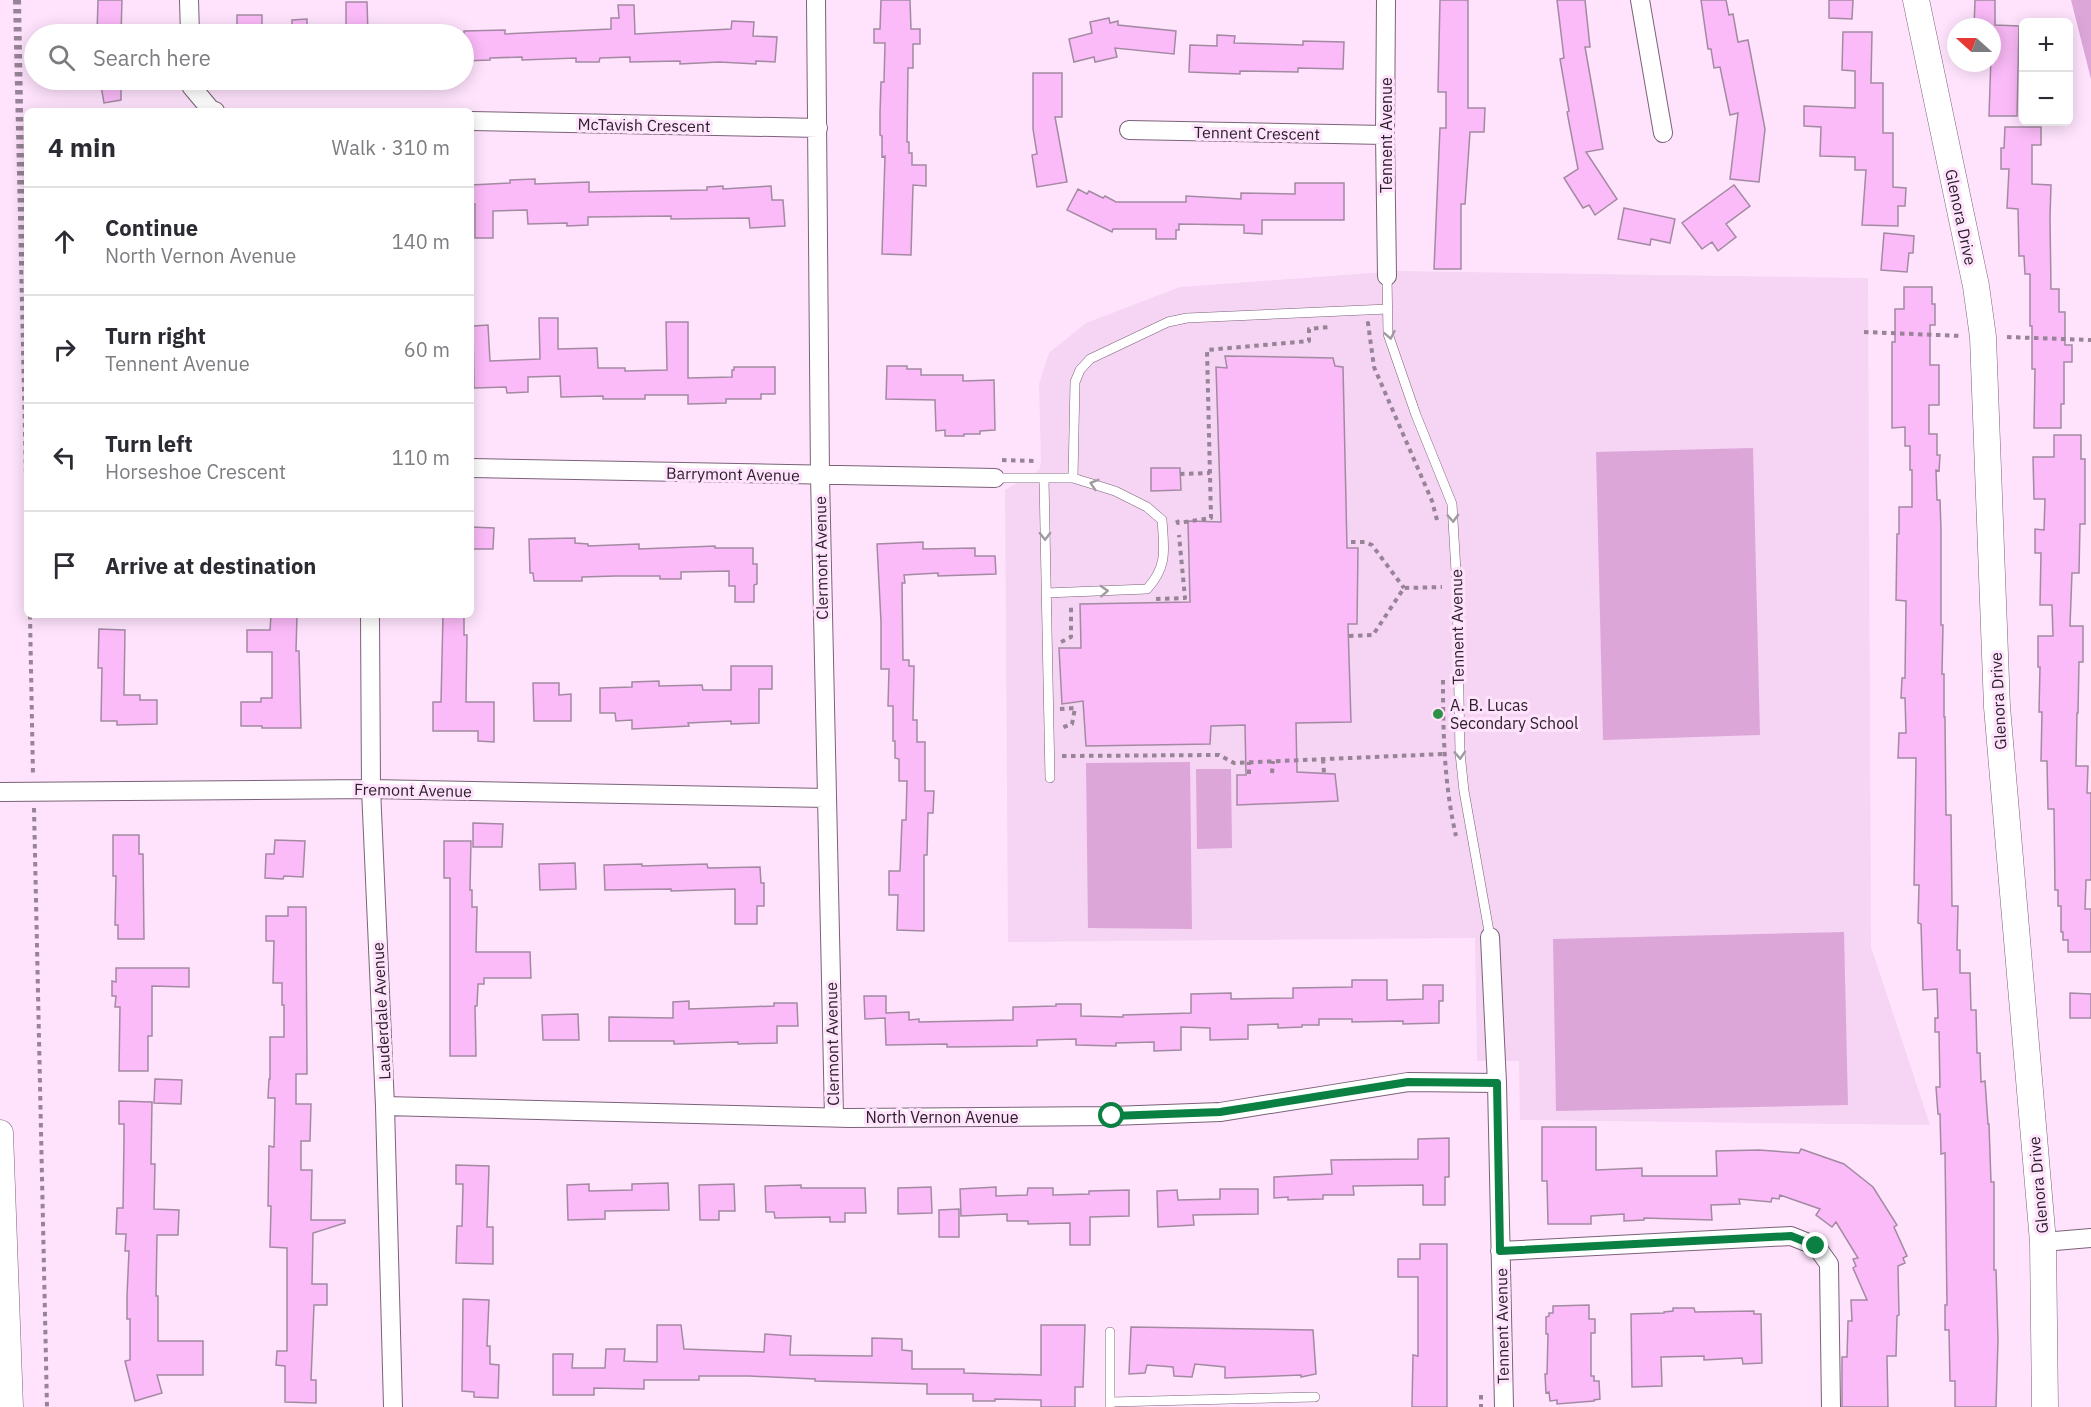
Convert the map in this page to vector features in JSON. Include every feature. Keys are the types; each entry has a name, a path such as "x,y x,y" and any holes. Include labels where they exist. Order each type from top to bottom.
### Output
{"street":[{"path":"189,0 190,24"},
{"name":"Clermont Avenue","path":"816,0 820,476 834,1117"},
{"name":"Tennent Avenue","path":"1386,0 1385,135 1388,276"},
{"path":"1640,0 1663,133"},
{"name":"Glenora Drive","path":"1916,0 1976,286 1983,337 1997,707 2043,1242 2045,1407"},
{"path":"194,90 209,108"},
{"name":"McTavish Crescent","path":"474,121 818,128"},
{"name":"Tennent Crescent","path":"1129,130 1385,135"},
{"name":"Barrymont Avenue","path":"474,468 995,478"},
{"name":"Lauderdale Avenue","path":"370,618 371,789 385,1106 393,1407"},
{"name":"Fremont Avenue","path":"0,792 34,799 371,789 826,798"},
{"name":"Tennent Avenue","path":"1490,937 1497,1083 1504,1407"},
{"name":"North Vernon Avenue","path":"385,1106 834,1117 1100,1116 1220,1112 1408,1082 1497,1083"},
{"path":"0,1133 10,1407"},
{"path":"1500,1251 1791,1236 1816,1246 1829,1264 1831,1407"},
{"path":"2043,1242 2091,1238"}],"lane":[{"name":"Tennent Avenue","path":"1388,276 1388,333 1416,415 1452,504 1457,588 1460,753 1464,791 1490,937"},
{"path":"1073,478 1075,382 1080,370 1090,359 1168,322 1187,318 1388,309"},
{"path":"995,478 1073,478 1115,491 1147,507 1162,520 1164,552 1159,576 1148,589 1046,593"},
{"path":"1044,479 1050,778"},
{"path":"1110,1332 1110,1404 1315,1397"}],"path":[{"path":"17,0 24,314"},
{"path":"17,0 24,364"},
{"path":"1356,325 1368,323 1374,367 1432,501 1438,523"},
{"path":"1178,523 1211,518 1207,350 1309,341 1309,329 1333,327"},
{"path":"1863,332 1962,336"},
{"path":"2007,337 2091,340"},
{"path":"1180,474 1210,473"},
{"path":"1151,599 1185,598 1178,523 1173,513"},
{"path":"1351,542 1365,542 1372,545 1404,588"},
{"path":"1404,588 1442,587 1442,577"},
{"path":"1349,636 1373,635 1404,588"},
{"path":"1055,644 1071,637 1071,601"},
{"path":"30,618 46,1407"},
{"path":"1443,671 1443,754 1449,808 1456,839"},
{"path":"1057,729 1072,724 1075,708 1058,709"},
{"path":"1056,756 1219,755 1234,762 1249,762 1443,754"},
{"path":"1323,759 1324,773"},
{"path":"1272,773 1273,761"},
{"path":"1249,762 1249,774"},
{"path":"34,799 46,1407"},
{"path":"1481,1395 1481,1407"}],"shaded area":[{"path":"2071,0 2091,0 2091,79"},
{"name":"A. B. Lucas Secondary School","path":"1398,271 1868,278 1871,947 1930,1125 1520,1120 1519,1061 1477,1061 1475,938 1008,942 1005,490 1039,470 1041,462 1039,384 1049,353 1086,323 1180,287"},
{"path":"1753,448 1760,735 1603,740 1596,452"},
{"path":"1190,762 1192,929 1088,928 1086,763"},
{"path":"1196,769 1231,769 1232,848 1197,849"},
{"path":"1844,932 1848,1105 1556,1111 1553,939"}],"building":[{"path":"98,0 122,0 121,24 97,24"},
{"path":"881,0 910,0 911,29 920,29 920,44 913,44 913,68 908,68 907,142 909,142 909,153 912,153 912,165 926,165 926,186 913,185 911,255 882,254 885,156 882,157 880,113 885,43 874,43 874,29 880,29"},
{"path":"1440,0 1468,0 1468,108 1485,108 1484,132 1470,132 1465,204 1461,204 1461,269 1434,269 1440,128 1446,128 1446,92 1438,92"},
{"path":"1557,0 1585,0 1590,47 1585,47 1603,149 1586,152 1617,199 1595,215 1589,205 1583,208 1564,178 1578,169 1560,59 1564,58"},
{"path":"1701,0 1726,0 1729,15 1733,14 1738,42 1748,40 1765,129 1759,182 1730,179 1738,113 1730,115 1720,67 1714,68 1711,49 1708,49"},
{"path":"1829,0 1853,0 1852,19 1829,18"},
{"path":"1975,0 1995,0 1995,18 1974,18"},
{"path":"346,2 367,2 368,24 346,24"},
{"path":"618,5 634,5 635,34 731,29 732,21 754,22 753,36 777,37 775,62 680,64 680,61 630,62 630,57 600,58 599,62 576,62 576,58 522,60 522,57 474,61 474,31 505,30 505,34 611,29 611,18 619,18"},
{"path":"237,15 262,15 262,24 237,24"},
{"path":"1109,18 1110,23 1118,21 1118,25 1176,31 1174,54 1115,48 1117,57 1095,62 1094,57 1074,62 1069,39 1092,33 1090,22"},
{"path":"307,19 307,24 292,24 292,20"},
{"path":"2001,25 2019,26 2017,116 1989,116 1990,72 2001,72"},
{"path":"1843,32 1872,32 1871,83 1883,83 1883,133 1893,133 1893,187 1906,188 1905,206 1898,206 1898,226 1862,225 1866,170 1855,170 1855,157 1820,156 1821,127 1804,126 1804,106 1855,108 1855,71 1842,70"},
{"path":"1217,35 1235,36 1234,43 1303,45 1303,41 1344,42 1343,69 1298,68 1298,72 1240,71 1240,74 1189,72 1190,45 1217,46"},
{"path":"1033,73 1062,73 1062,117 1055,117 1067,182 1037,187 1032,155 1037,154 1033,129"},
{"path":"102,90 121,90 121,100 104,103"},
{"path":"2005,127 2041,127 2041,145 2032,145 2032,184 2051,185 2051,289 2059,289 2059,312 2065,312 2065,345 2072,345 2072,362 2064,362 2064,404 2061,404 2061,428 2034,428 2035,369 2032,369 2030,274 2025,274 2024,256 2019,256 2018,209 2007,208 2009,169 2001,169 2001,148 2004,148"},
{"path":"535,179 535,184 589,182 589,192 707,190 707,187 723,186 723,189 771,186 772,200 783,200 785,226 750,228 749,218 671,219 671,216 588,217 588,225 528,224 527,210 493,211 493,238 475,238 474,185 510,183 510,180"},
{"path":"1295,183 1344,183 1344,220 1262,220 1262,234 1244,233 1244,225 1179,224 1176,239 1156,239 1156,229 1113,229 1112,232 1067,210 1078,189 1087,194 1089,191 1103,198 1105,196 1116,202 1186,202 1186,196 1241,199 1241,193 1295,194"},
{"path":"1734,185 1750,206 1726,224 1736,237 1718,251 1712,242 1702,249 1682,223"},
{"path":"1624,208 1675,219 1670,243 1651,239 1650,245 1618,239"},
{"path":"1884,233 1914,236 1913,253 1909,253 1907,272 1881,270"},
{"path":"1904,287 1932,287 1932,304 1935,304 1935,325 1930,325 1930,365 1939,365 1939,405 1929,405 1929,434 1937,434 1937,455 1940,455 1939,471 1936,470 1941,530 1946,815 1951,815 1952,906 1958,906 1957,950 1960,950 1960,973 1970,973 1971,1010 1976,1010 1977,1053 1980,1053 1981,1082 1985,1081 1991,1182 1994,1182 1994,1270 1996,1270 1998,1340 1996,1407 1955,1407 1955,1381 1950,1381 1949,1330 1945,1330 1945,1305 1947,1305 1945,1153 1941,1154 1940,1114 1938,1114 1936,1087 1940,1087 1939,1032 1935,1032 1935,1018 1938,1018 1937,989 1923,990 1921,924 1918,923 1919,885 1914,885 1916,758 1898,758 1899,733 1906,733 1905,698 1901,698 1902,678 1905,678 1906,601 1896,600 1897,534 1899,534 1899,507 1912,507 1912,470 1910,470 1910,446 1905,446 1905,427 1892,428 1892,342 1895,342 1895,309 1904,309"},
{"path":"539,318 558,318 558,349 597,348 598,368 625,368 625,371 667,370 666,322 688,322 688,378 732,377 734,367 775,367 775,394 761,394 761,399 726,399 726,403 688,404 688,395 645,395 645,399 603,399 603,396 561,397 560,376 528,377 528,392 507,393 506,387 474,388 474,326 488,325 490,361 540,359"},
{"path":"1225,356 1333,358 1335,366 1343,367 1347,548 1358,548 1357,624 1348,624 1351,722 1296,723 1297,772 1335,774 1338,801 1237,805 1237,775 1246,775 1245,725 1211,726 1210,744 1086,746 1083,701 1062,704 1059,648 1081,648 1080,604 1190,602 1188,521 1221,522 1216,367 1227,368"},
{"path":"887,366 921,369 921,375 963,375 963,381 994,380 995,430 980,431 980,434 964,434 964,436 945,436 945,430 936,431 935,400 886,399"},
{"path":"2054,435 2081,435 2081,459 2085,459 2085,524 2080,524 2079,573 2072,573 2070,626 2083,626 2083,662 2079,662 2076,766 2088,766 2087,793 2091,793 2091,880 2086,880 2085,909 2091,909 2091,952 2068,952 2068,940 2063,940 2061,906 2058,906 2058,890 2055,890 2054,809 2048,809 2047,761 2041,761 2042,712 2039,712 2038,636 2053,636 2052,605 2040,605 2041,553 2035,553 2035,529 2044,530 2045,499 2034,499 2033,457 2054,457"},
{"path":"1151,468 1180,468 1181,490 1151,491"},
{"path":"474,527 494,528 493,549 474,549"},
{"path":"575,538 575,543 588,544 588,546 639,544 639,549 715,546 715,548 753,548 753,564 757,564 754,602 735,602 735,586 729,586 729,571 681,572 681,579 660,579 660,576 616,576 582,577 582,581 534,581 533,573 530,573 529,539"},
{"path":"923,542 923,549 975,548 975,556 995,556 996,574 904,575 905,583 902,583 903,660 909,660 909,666 914,666 913,720 917,720 917,742 925,742 925,791 934,791 933,813 928,813 927,855 924,855 924,931 897,930 898,895 889,895 889,871 900,871 902,820 906,820 907,781 899,781 899,759 895,758 893,706 888,706 889,669 881,669 877,544"},
{"path":"271,618 297,618 296,651 299,651 301,728 241,726 241,702 261,702 261,698 272,698 272,652 247,652 247,630 270,630"},
{"path":"443,618 464,618 464,635 467,635 466,702 494,702 494,742 478,741 478,731 433,731 433,702 441,702"},
{"path":"99,629 125,630 124,695 140,695 140,700 157,700 157,724 117,725 117,721 101,721 102,668 98,668"},
{"path":"731,666 772,666 772,689 759,689 759,723 731,724 731,721 688,723 689,726 632,729 632,720 616,721 615,713 600,713 600,688 632,687 632,682 659,681 659,686 702,685 703,690 731,690"},
{"path":"533,683 559,683 559,695 571,694 571,721 534,721"},
{"path":"473,823 503,824 502,847 473,847"},
{"path":"113,835 139,835 139,854 143,854 144,939 118,939 118,925 115,925 116,876 113,876"},
{"path":"275,840 305,841 303,877 265,878 266,854 274,854"},
{"path":"444,841 471,841 470,890 472,890 472,907 477,907 476,952 530,952 531,978 484,978 484,984 478,984 477,1006 475,1006 476,1056 450,1056 450,878 444,878"},
{"path":"575,863 576,889 540,890 539,864"},
{"path":"642,864 642,866 707,864 708,868 760,867 761,883 764,883 764,906 757,906 757,924 735,924 735,889 605,890 604,865"},
{"path":"288,907 306,907 307,1074 296,1074 296,1104 311,1104 310,1141 301,1141 301,1170 312,1170 311,1220 345,1220 345,1223 313,1233 312,1284 327,1284 327,1305 314,1305 311,1380 316,1380 316,1403 285,1402 285,1366 276,1365 277,1351 287,1351 287,1248 270,1247 269,1146 274,1147 275,1098 268,1098 270,1037 284,1037 284,1005 282,1005 282,983 273,983 274,941 266,941 266,916 288,916"},
{"path":"116,968 189,968 189,987 152,986 152,1036 148,1036 148,1071 119,1071 120,1007 115,1007 116,996 112,996 112,981 116,982"},
{"path":"1352,980 1387,980 1387,1000 1423,999 1423,985 1443,985 1443,1001 1439,1001 1439,1023 1403,1024 1403,1021 1352,1022 1352,1019 1319,1019 1319,1025 1302,1025 1302,1027 1278,1028 1278,1024 1248,1025 1248,1039 1210,1040 1210,1028 1181,1027 1181,1050 1154,1051 1154,1042 1116,1043 1116,1046 1076,1045 1076,1039 1037,1040 1037,1046 886,1045 885,1018 865,1019 864,996 886,996 886,1013 909,1012 909,1020 919,1019 919,1022 1013,1020 1013,1007 1056,1006 1056,1004 1081,1004 1081,1016 1123,1017 1123,1015 1191,1013 1191,994 1231,993 1231,999 1293,998 1293,988 1352,987"},
{"path":"2070,993 2091,994 2091,1018 2070,1018"},
{"path":"689,1001 689,1009 797,1003 798,1026 777,1026 777,1043 674,1044 674,1041 609,1041 609,1017 673,1018 673,1002"},
{"path":"578,1014 579,1040 543,1040 542,1015"},
{"path":"155,1079 182,1080 181,1104 154,1103"},
{"path":"119,1101 152,1102 151,1164 155,1164 154,1209 179,1210 178,1235 157,1235 158,1341 203,1341 203,1375 157,1375 162,1393 135,1401 125,1361 130,1360 130,1319 127,1319 129,1251 125,1251 126,1234 116,1234 117,1208 123,1208 124,1124 119,1124"},
{"path":"1542,1127 1596,1127 1596,1170 1642,1168 1642,1176 1717,1176 1716,1151 1759,1150 1799,1153 1801,1149 1844,1164 1873,1187 1897,1225 1894,1227 1907,1256 1903,1258 1905,1263 1898,1266 1899,1315 1897,1316 1896,1356 1887,1356 1888,1407 1842,1407 1842,1357 1847,1357 1848,1321 1852,1321 1851,1300 1867,1300 1853,1268 1856,1266 1853,1259 1858,1258 1836,1222 1832,1227 1816,1215 1820,1209 1780,1195 1779,1199 1772,1198 1771,1202 1739,1199 1740,1204 1711,1205 1712,1220 1644,1218 1644,1220 1624,1221 1624,1214 1591,1216 1591,1224 1548,1224 1547,1181 1542,1181"},
{"path":"1449,1138 1449,1177 1445,1177 1445,1205 1423,1205 1423,1185 1353,1186 1354,1195 1323,1195 1323,1199 1274,1198 1274,1177 1332,1174 1331,1160 1418,1159 1418,1139"},
{"path":"456,1165 489,1166 487,1227 493,1227 493,1264 456,1263 457,1226 462,1226 463,1184 456,1184"},
{"path":"668,1183 669,1210 605,1211 605,1219 568,1220 567,1185 589,1184 589,1191 632,1190 632,1184"},
{"path":"734,1184 735,1211 719,1211 719,1220 700,1220 699,1185"},
{"path":"801,1185 801,1188 865,1188 866,1213 845,1213 845,1222 830,1222 830,1217 775,1218 774,1212 766,1212 765,1186"},
{"path":"931,1187 932,1213 898,1214 898,1188"},
{"path":"996,1187 996,1196 1027,1195 1028,1188 1053,1188 1053,1195 1129,1190 1129,1216 1090,1217 1090,1245 1070,1245 1070,1223 1028,1224 1028,1221 1007,1221 1007,1214 961,1216 960,1189"},
{"path":"1220,1189 1258,1189 1258,1214 1193,1215 1194,1225 1158,1227 1157,1191 1177,1190 1178,1200 1220,1199"},
{"path":"959,1209 959,1237 939,1237 939,1210"},
{"path":"1420,1244 1447,1244 1447,1407 1412,1407 1413,1355 1418,1356 1418,1277 1398,1277 1398,1259 1420,1259"},
{"path":"463,1299 489,1300 487,1346 490,1346 490,1364 499,1365 498,1398 474,1397 474,1392 462,1391"},
{"path":"1589,1305 1589,1319 1595,1319 1595,1333 1591,1333 1591,1376 1594,1376 1594,1381 1599,1381 1600,1399 1557,1404 1557,1400 1550,1401 1549,1392 1546,1393 1548,1334 1546,1334 1546,1317 1549,1313 1553,1313 1553,1306"},
{"path":"1673,1308 1694,1308 1695,1312 1754,1311 1754,1314 1761,1314 1762,1363 1743,1364 1742,1358 1704,1360 1704,1356 1661,1357 1662,1386 1632,1387 1631,1314 1664,1313 1673,1311"},
{"path":"657,1325 681,1325 684,1349 764,1352 765,1334 791,1336 790,1355 872,1356 872,1338 902,1339 902,1350 912,1351 912,1369 964,1369 964,1373 1041,1375 1041,1325 1085,1325 1083,1387 1075,1387 1075,1407 1041,1407 1041,1400 973,1401 973,1394 927,1394 927,1384 815,1381 815,1379 749,1376 699,1376 699,1380 644,1380 644,1389 594,1388 594,1395 553,1395 553,1354 573,1354 572,1368 605,1368 606,1349 625,1349 624,1361 657,1362"},
{"path":"1131,1327 1313,1330 1316,1374 1301,1377 1301,1375 1225,1378 1225,1367 1195,1364 1192,1377 1174,1376 1173,1367 1147,1365 1145,1373 1129,1374"}],"place":[{"name":"A. B. Lucas Secondary School","path":"1438,714"}],"route":[{"path":"1112,1116 1220,1112 1408,1082 1497,1083 1500,1251 1791,1236 1816,1246"}]}
